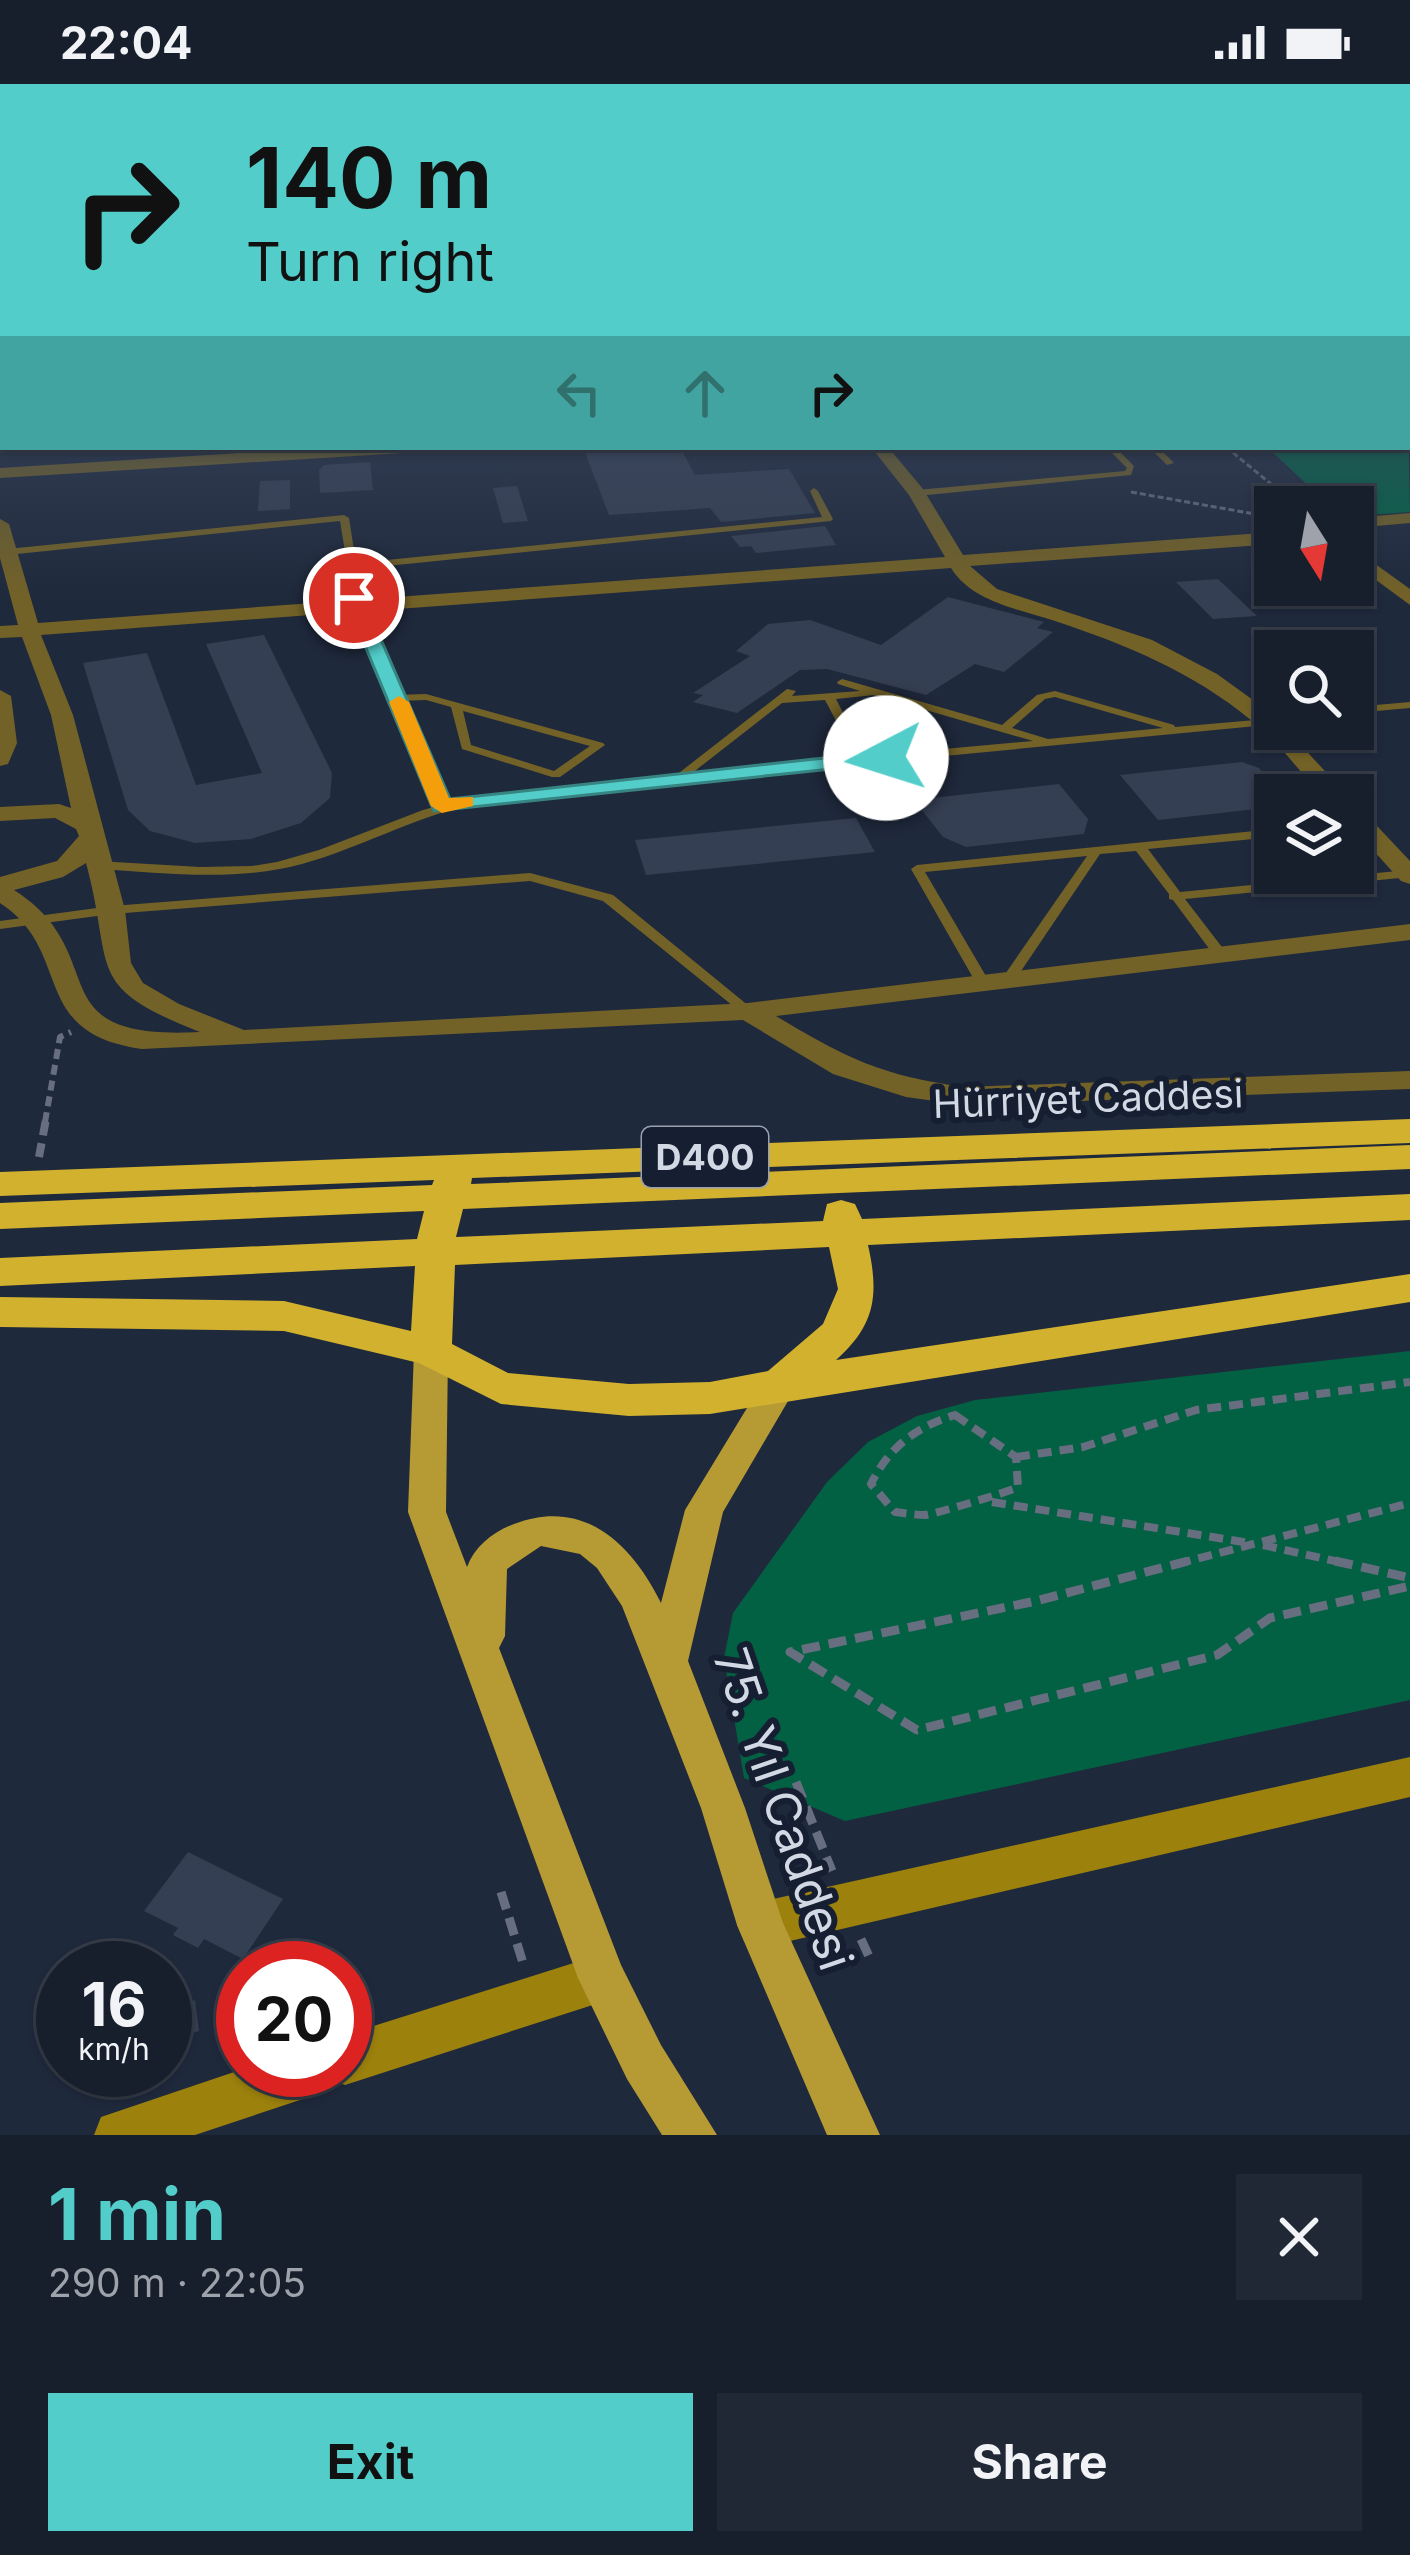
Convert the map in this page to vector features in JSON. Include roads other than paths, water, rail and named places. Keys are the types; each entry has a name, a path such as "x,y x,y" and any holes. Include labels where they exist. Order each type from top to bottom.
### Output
{"highway":[{"name":"Hürriyet Caddesi","path":"0,1184 1410,1131"},
{"path":"769,1155 811,1169 844,1218 858,1289 841,1333 780,1384"},
{"path":"0,1216 1410,1157"},
{"path":"431,1351 437,1232 457,1167"},
{"path":"0,1272 1410,1207"},
{"path":"0,1312 284,1316 431,1351 501,1388 629,1400 710,1398 1410,1288"}],"main road":[{"path":"431,1351 427,1512 602,1978 644,2062 692,2135"},
{"name":"75. Yıl Caddesi","path":"780,1384 704,1510 667,1661 724,1808 760,1924 834,2099 855,2135"},
{"path":"486,1663 483,1584 487,1564 516,1539 545,1530 576,1531 606,1549 640,1602 667,1661"}],"street":[{"path":"0,473 371,450"},
{"path":"881,450 916,493 967,578 990,593 1145,644 1254,710"},
{"path":"1374,521 1410,518"},
{"path":"0,524 28,627 62,715 97,866 112,910 117,963 133,989 203,1026 250,1041"},
{"path":"1374,531 1410,528"},
{"path":"0,632 1254,535"},
{"path":"1374,571 1410,599"},
{"path":"357,603 442,806"},
{"path":"0,696 6,720 0,759"},
{"path":"1295,750 1316,774"},
{"path":"0,814 59,811 89,831"},
{"path":"2,886 57,871 75,860 89,831"},
{"path":"1374,839 1409,875"},
{"path":"2,886 42,921 61,955 75,1000 91,1023 116,1036 160,1043 748,1011 1410,932"},
{"path":"748,1011 843,1068 906,1088 964,1096 1410,1080"},
{"path":"760,1924 1410,1777"},
{"path":"372,2051 602,1978"},
{"path":"149,2129 239,2097"}],"lane":[{"path":"916,493 1128,472 1131,468 1113,450"},
{"path":"1156,450 1170,464"},
{"path":"354,566 828,519 814,491"},
{"path":"7,552 344,518 357,603"},
{"path":"842,682 1052,743"},
{"path":"677,778 791,691"},
{"path":"778,700 879,692"},
{"path":"1004,729 1041,697 1055,694 1181,730"},
{"path":"829,696 856,750"},
{"path":"398,698 426,697 456,705 538,728 599,746 556,775 466,747 456,705"},
{"path":"1374,708 1410,705"},
{"path":"841,762 845,753 856,750 878,752 886,758 1254,721"},
{"path":"97,866 260,868 299,861 442,806 841,762 868,772 883,768 886,758"},
{"path":"1096,850 996,982 917,869 1096,850 1254,834"},
{"path":"1139,846 1220,955"},
{"path":"1174,896 1409,875"},
{"path":"0,925 112,910 530,877 608,898 748,1011"}]}
